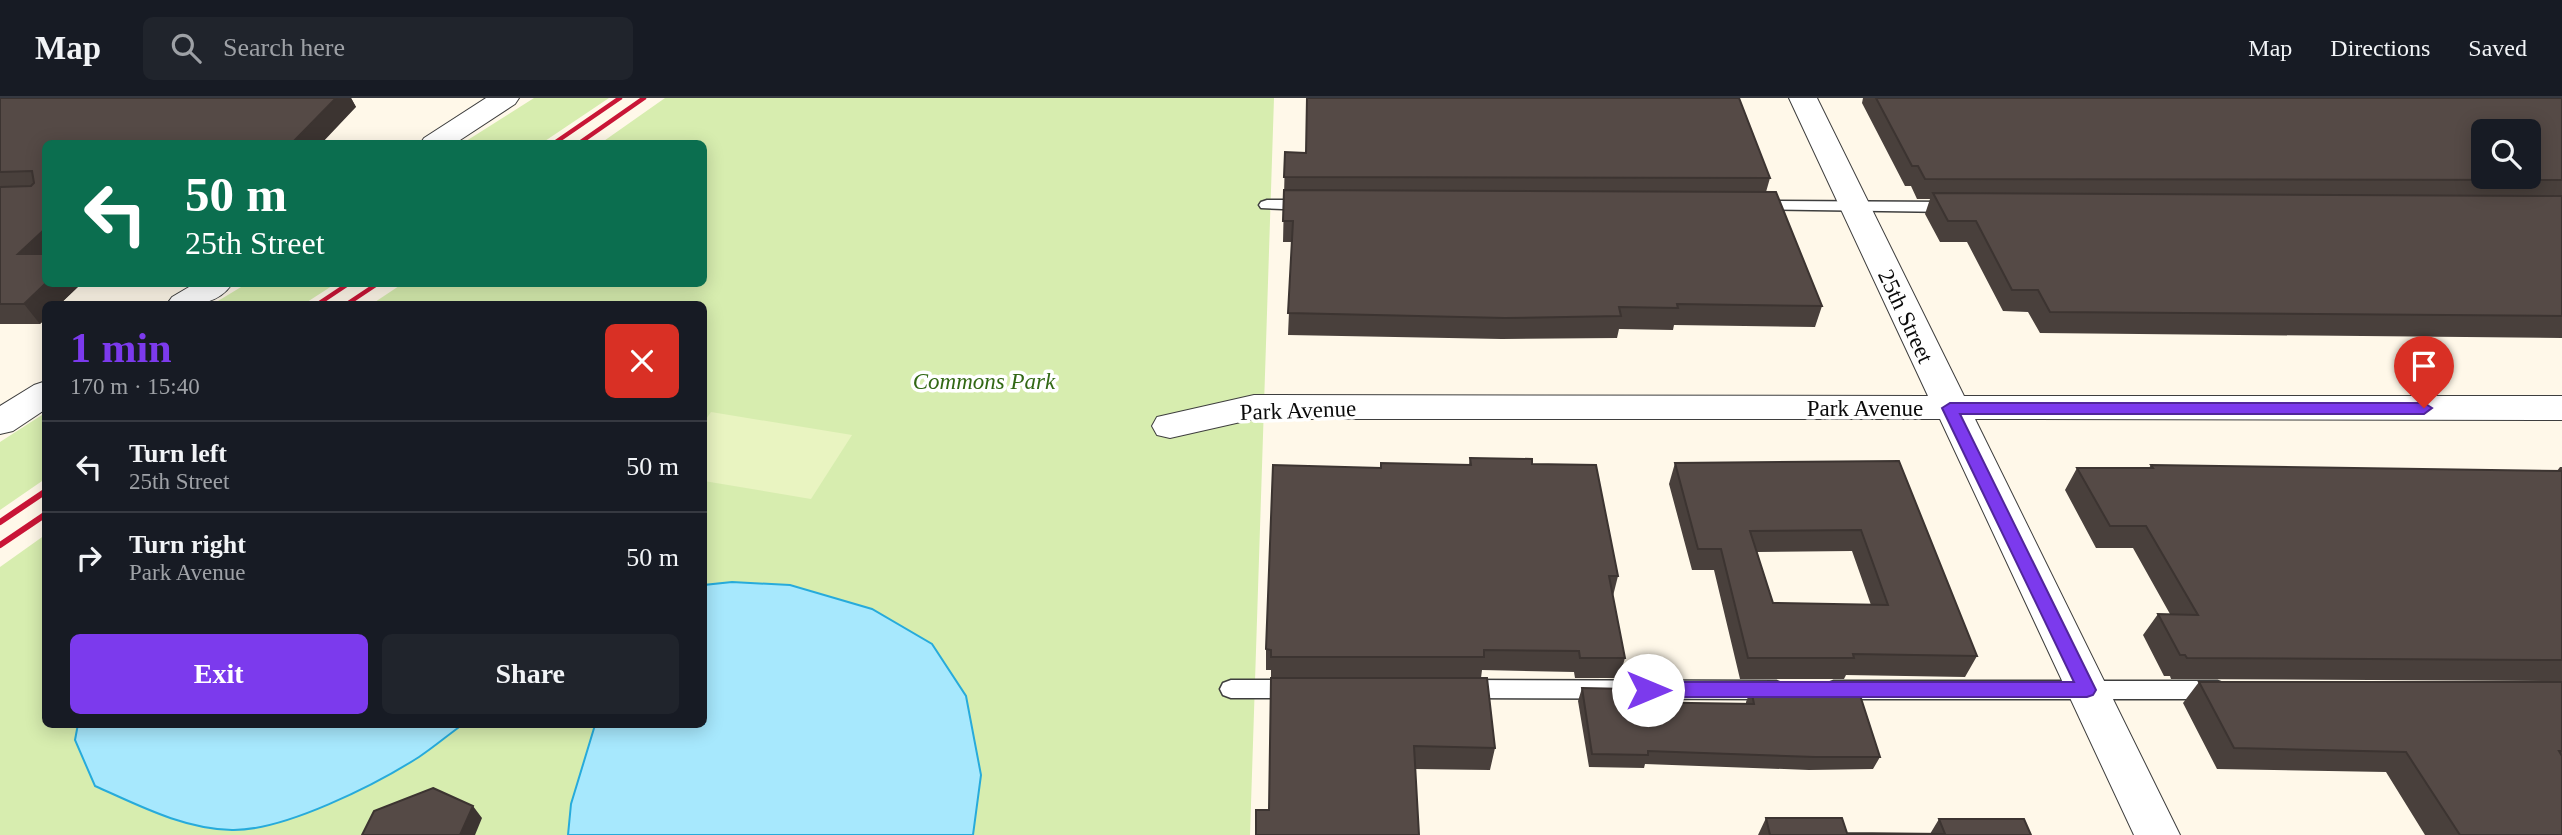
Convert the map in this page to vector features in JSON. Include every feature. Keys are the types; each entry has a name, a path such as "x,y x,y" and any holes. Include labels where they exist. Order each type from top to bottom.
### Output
{"street":[{"path":"440,140 505,98"},
{"name":"25th Street","path":"1803,98 2157,835"},
{"path":"188,301 211,287"},
{"path":"0,422 26,398"},
{"name":"Park Avenue","path":"1170,426 1254,407 2562,408"}],"lane":[{"path":"1267,205 1322,205"},
{"path":"1745,206 1975,207"},
{"path":"1231,689 1315,689"},
{"path":"1440,690 2242,691"}],"green space":[{"path":"534,98 609,98 546,140 468,140"},
{"name":"Commons Park","path":"665,98 1274,98 1250,835 0,835 0,567 42,537 42,728 707,728 707,301 376,301 398,287 707,287 707,140 605,140"},
{"path":"241,287 330,287 309,301 218,301"},
{"path":"711,412 852,435 811,499 707,482 707,418"},
{"path":"42,415 42,481 0,510 0,442"}],"water":[{"path":"732,582 790,585 872,609 932,644 966,696 981,775 973,835 568,835 571,804 594,728 707,728 707,585"},
{"path":"77,728 458,728 419,757 354,793 277,823 232,830 178,821 95,786 75,740"}],"building":[{"path":"0,98 336,98 295,140 42,140 42,232 18,254 42,254 42,287 24,304 0,304 0,187 31,186 34,183 32,171 0,172"},
{"path":"1307,98 1739,98 1770,178 1284,177 1285,152 1306,153"},
{"path":"1876,98 2562,98 2562,180 2541,180 2541,119 2471,119 2471,180 1925,179 1918,166 1912,166"},
{"path":"1284,190 1776,192 1822,306 1677,304 1678,308 1619,307 1621,316 1505,318 1288,313 1293,221 1283,221"},
{"path":"1933,193 2562,196 2562,316 2050,312 2038,290 2012,290 1976,221 1948,221"},
{"path":"1470,458 1532,459 1532,464 1596,465 1618,576 1609,576 1625,658 1580,658 1579,651 1484,650 1484,657 1271,657 1271,650 1266,649 1273,465 1381,468 1381,463 1471,465"},
{"path":"1899,461 1977,656 1853,654 1854,658 1748,658 1721,549 1698,549 1675,463","holes":["1861,530 1888,605 1773,603 1750,531"]},
{"path":"2151,465 2562,471 2562,660 2187,658 2180,655 2158,614 2198,615 2146,526 2110,526 2077,468 2153,468"},
{"path":"1271,678 1487,678 1495,748 1414,746 1419,835 1256,835 1256,810 1269,810"},
{"path":"2199,682 2562,682 2562,751 2559,751 2562,756 2562,835 2460,835 2406,752 2234,748"},
{"path":"1582,688 1627,689 1629,702 1754,704 1751,689 1858,689 1880,757 1648,751 1648,755 1592,754"},
{"path":"433,788 473,806 460,835 362,835 374,811"},
{"path":"1766,818 1842,818 1847,833 1945,834 1939,819 2024,819 2031,835 1770,835"}],"railway":[{"path":"559,140 620,98"},
{"path":"584,140 644,98"},
{"path":"322,301 344,287"},
{"path":"352,301 372,287"},
{"path":"0,522 42,494"},
{"path":"0,545 42,517"}],"route":[{"path":"1648,690 2087,690 1950,408 2424,408"}]}
